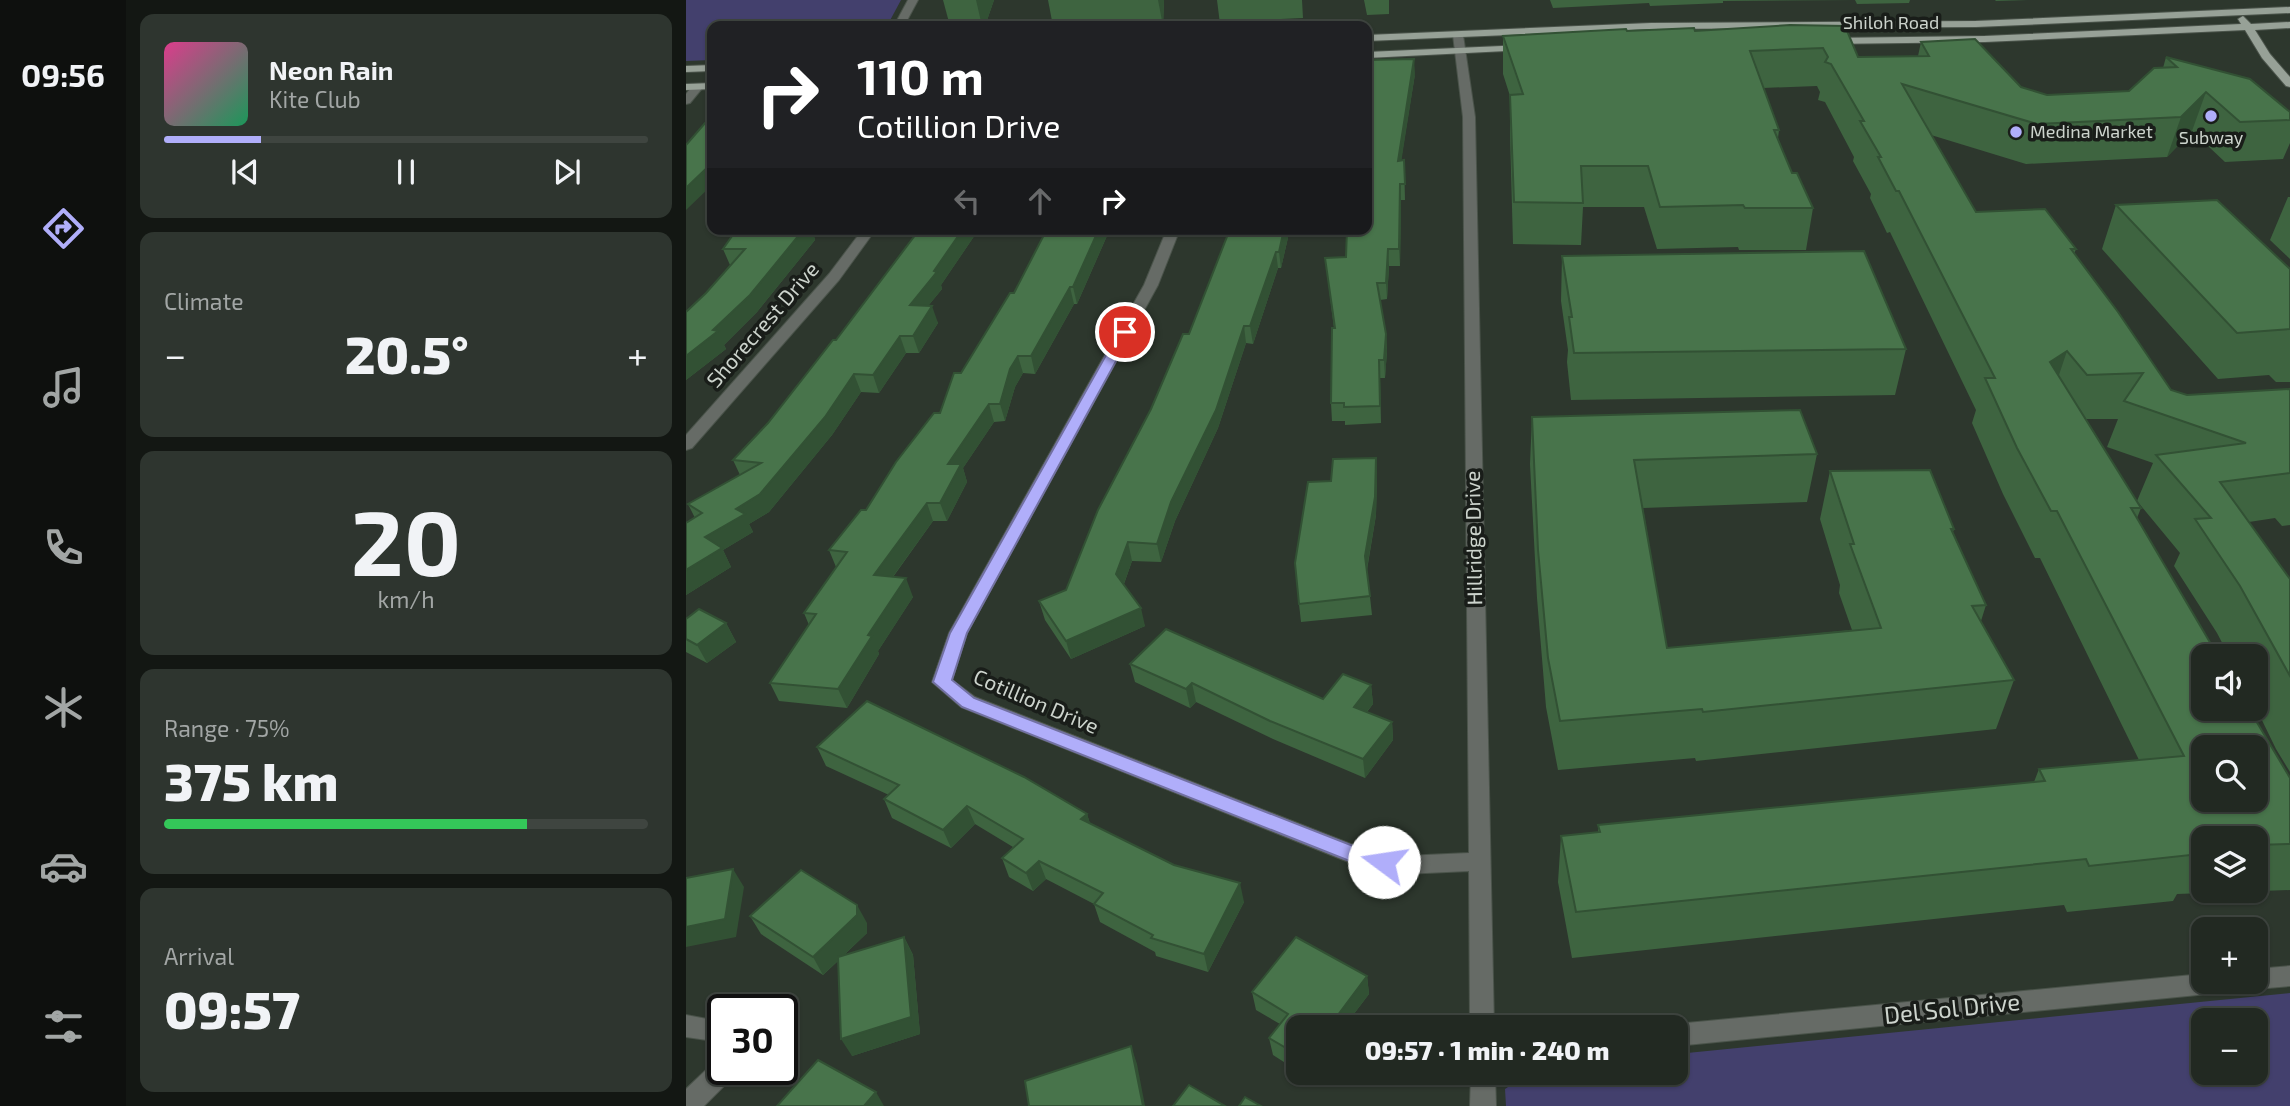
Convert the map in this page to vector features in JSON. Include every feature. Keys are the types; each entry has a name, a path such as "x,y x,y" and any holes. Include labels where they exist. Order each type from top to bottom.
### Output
{"main road":[{"path":"2234,0 2247,28 2290,85"},
{"path":"2267,0 2286,25 2290,38"},
{"name":"Shiloh Road","path":"1372,54 1459,42 1651,26 1976,24 2290,10"},
{"path":"1976,24 1985,39"},
{"name":"Shiloh Road","path":"1811,40 1985,39 2286,25"},
{"name":"Shiloh Road","path":"1372,38 1533,47"},
{"path":"686,69 707,68"}],"street":[{"path":"902,21 913,0"},
{"name":"Hillridge Drive","path":"1459,42 1469,117 1482,1015"},
{"path":"686,101 692,87"},
{"name":"Shorecrest Drive","path":"686,445 834,276 865,235"},
{"name":"Cotillion Drive","path":"1172,235 1151,285 958,633 942,682 968,702 1364,859 1404,865 1478,862"},
{"path":"2268,978 2290,976"},
{"name":"Del Sol Drive","path":"1688,1034 2191,986"},
{"path":"686,1026 707,1029"},
{"path":"686,1106 708,1085"},
{"path":"1483,1085 1483,1106"}],"shaded area":[{"path":"686,0 901,0 890,21 707,21 707,60 686,61"},
{"path":"2290,993 2290,1106 1506,1106 1505,1089 1511,1085 1688,1085 1688,1053"}],"building":[{"path":"1790,25 1845,26 1858,57 1929,56 1921,42 1975,39 2021,87 2047,95 2129,91 2154,68 2177,67 2166,57 2250,79 2290,112 2290,120 2240,122 2206,92 2181,117 2037,124 1902,84 1976,212 2045,209 2076,249 2071,249 2171,390 2187,395 2290,389 2290,473 2220,482 2290,579 2290,676 2240,586 2195,519 2211,518 2156,455 2246,443 2124,401 2143,373 2087,375 2067,351 2050,362 2141,508 2131,508 2211,644 2191,644 2191,721 2256,721 2264,735 2191,735 2191,812 2268,812 2268,741 2290,778 2290,844 2268,845 2268,826 2191,826 2191,855 2089,866 2086,859 1576,912 1561,836 1600,832 1598,825 2045,781 2039,769 2184,756 2057,511 2051,511 2017,448 1985,378 1995,378 1860,121 1864,121 1831,64 1825,62 1828,57 1823,48 1750,51 1779,130 1774,130 1792,173 1797,173 1813,208 1745,208 1743,205 1660,207 1648,166 1581,166 1583,203 1514,202 1510,95 1523,94 1503,36 1694,28 1695,31"},
{"path":"1414,59 1398,161 1404,160 1405,184 1400,184 1399,249 1388,249 1386,283 1377,283 1386,334 1384,360 1379,360 1380,406 1344,407 1344,403 1331,403 1332,328 1335,328 1325,258 1346,257 1347,235 1372,235 1372,60"},
{"path":"707,121 707,168 686,188 686,145"},
{"path":"2217,200 2290,269 2290,329 2237,333 2116,205"},
{"path":"733,235 799,235 750,295 713,330 718,331 686,356 686,312 745,249 723,249"},
{"path":"915,235 959,235 934,271 937,272 910,305 932,306 913,336 900,336 873,375 854,374 825,417 760,494 736,509 745,514 705,537 722,548 686,570 686,523 702,513 688,504 761,463 733,460 768,423 833,340 836,340"},
{"path":"1044,235 1096,235 1073,287 1070,287 1031,356 1018,356 1010,369 1000,404 989,404 948,464 961,464 940,503 927,503 874,575 906,578 868,635 872,636 838,689 770,683 816,614 804,613 847,552 829,550 861,510 866,510 896,462 934,413 940,413 954,373 961,373 1010,293 1014,293"},
{"path":"1228,235 1283,235 1279,252 1276,252 1250,326 1244,326 1216,410 1171,502 1157,544 1128,542 1116,574 1141,608 1066,641 1039,601 1066,590 1098,510 1151,409 1183,334 1189,334"},
{"path":"1864,251 1906,349 1574,353 1569,317 1572,317 1562,256"},
{"path":"1800,410 1817,454 1634,460 1667,648 1881,628 1850,544 1854,544 1830,471 1930,470 1954,529 1951,529 1986,605 1972,606 2014,680 1703,712 1702,709 1560,721 1548,658 1538,550 1532,417"},
{"path":"1376,458 1375,497 1365,556 1370,596 1299,604 1295,563 1308,482 1331,481 1333,459"},
{"path":"699,609 726,623 697,645 686,639 686,619"},
{"path":"1166,629 1323,699 1343,674 1371,685 1354,707 1392,722 1363,759 1270,721 1192,683 1186,689 1130,664"},
{"path":"867,701 1024,777 1087,814 1081,819 1174,865 1240,883 1204,954 1151,938 1153,935 1094,904 1103,893 1039,861 1026,873 1002,858 1023,839 967,806 943,830 884,799 899,785 817,747"},
{"path":"733,869 725,919 686,927 686,878"},
{"path":"801,870 857,905 857,915 813,957 750,916"},
{"path":"904,937 911,1017 841,1039 838,957"},
{"path":"1296,937 1367,976 1338,1015 1287,1015 1252,992"},
{"path":"1286,1017 1286,1048 1269,1038"},
{"path":"1131,1046 1143,1106 1029,1106 1025,1081"},
{"path":"818,1060 876,1092 864,1106 777,1106"},
{"path":"1189,1085 1225,1106 1173,1106"},
{"path":"1245,1097 1261,1106 1239,1106"}],"place":[{"name":"Subway","path":"2211,116"},
{"name":"Medina Market","path":"2016,132"}],"route":[{"path":"1125,332 958,633 942,682 968,702 1364,859 1384,862"}]}
